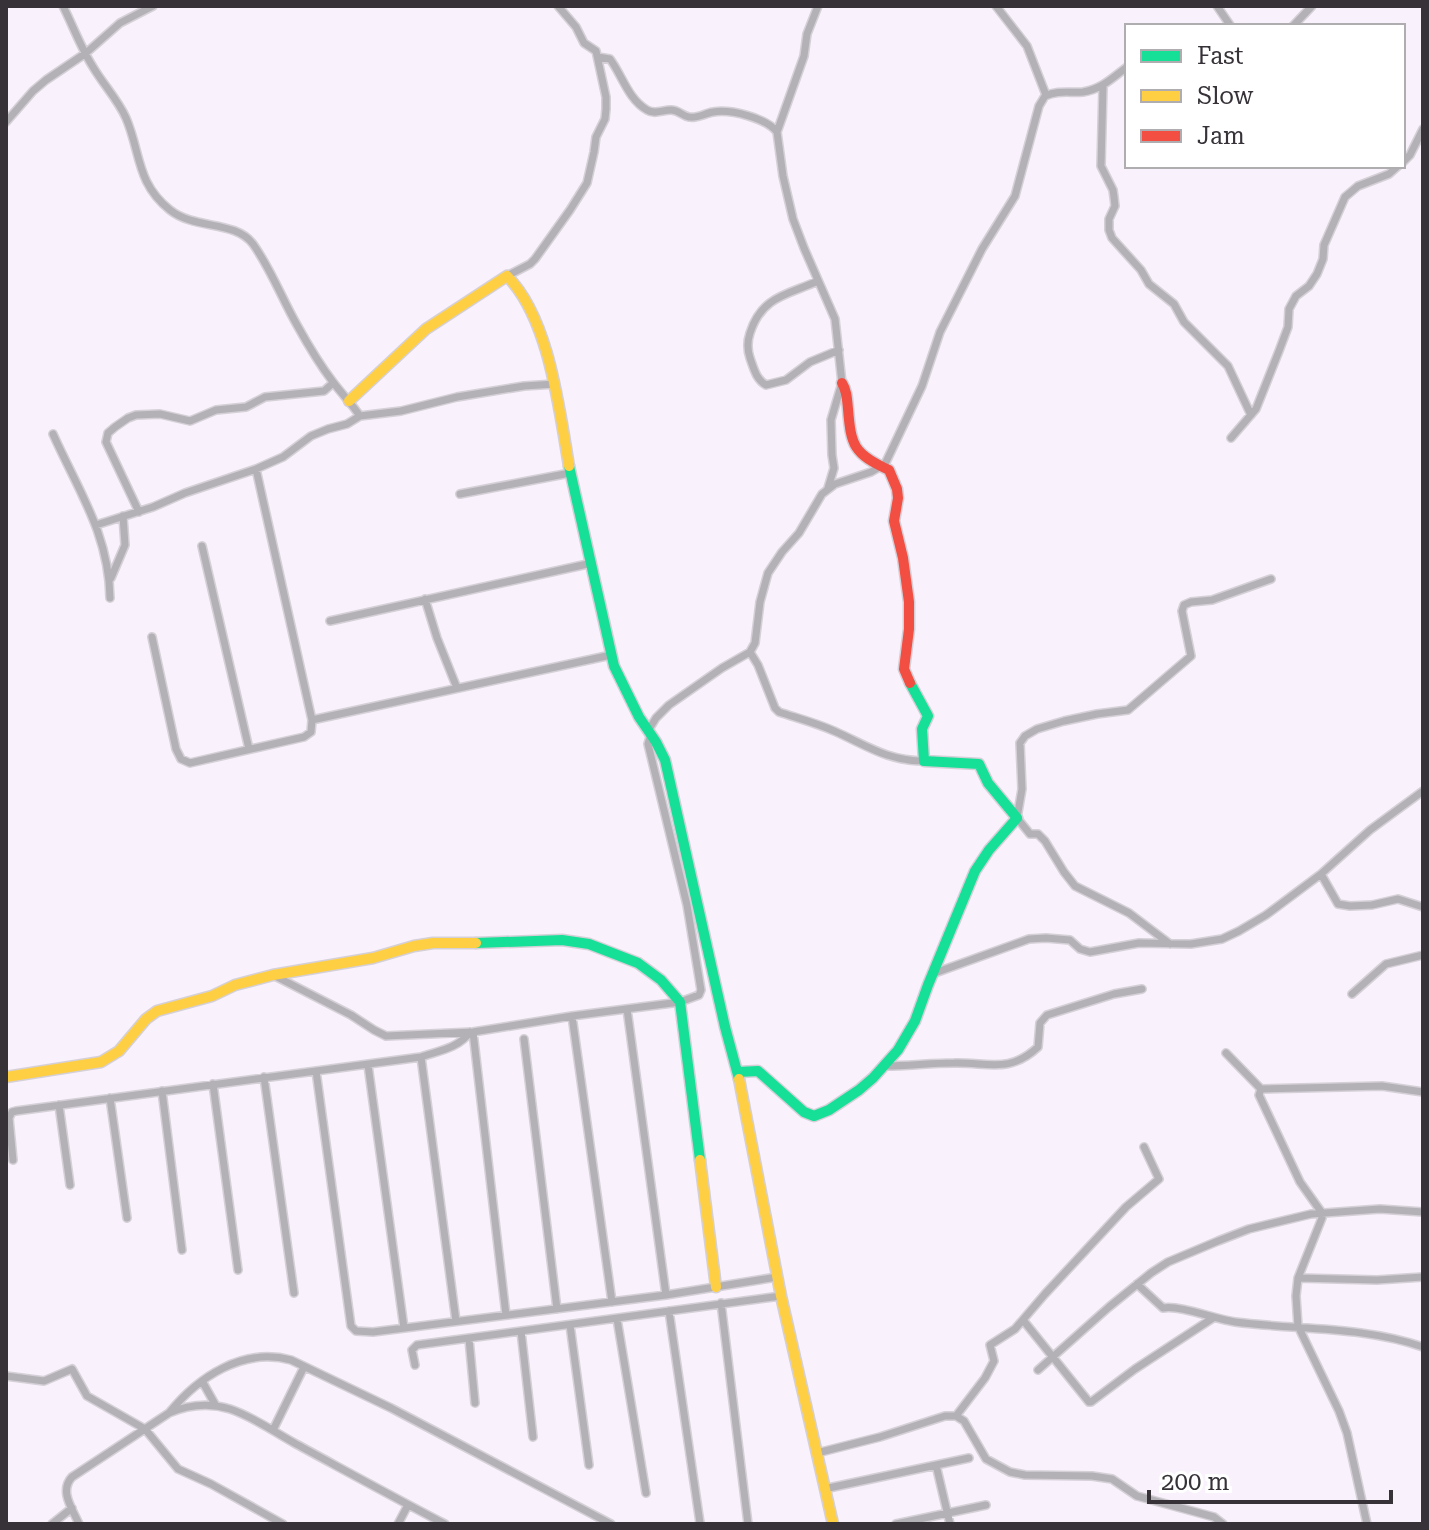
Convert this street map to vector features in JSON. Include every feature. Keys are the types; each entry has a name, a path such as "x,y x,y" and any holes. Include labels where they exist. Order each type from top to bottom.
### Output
{"street":[{"path":"63,6 91,65 125,117 146,183 169,209 189,221 229,229 248,238 333,383 360,416"},
{"path":"6,122 33,91 86,53 120,23 153,6"},
{"path":"349,401 426,329 530,264 587,183 596,137 605,119 606,109 598,57 558,6"},
{"path":"818,6 777,132 793,219 835,319 842,383 831,420 834,468 828,488"},
{"path":"996,6 1027,46 1046,95"},
{"path":"1217,6 1227,24"},
{"path":"1295,24 1312,6"},
{"path":"598,57 610,59 626,88 648,111 672,110 692,117 718,111 736,113 767,122 777,132"},
{"path":"273,975 386,1036 471,1032 680,1002 699,995 701,990 687,905 648,744 656,718 669,705 750,652 755,643 760,602 768,573 799,533 822,494 828,488 883,466 887,461 922,386 940,332 982,249 1015,196 1039,106 1046,95 1103,86 1125,69"},
{"path":"1103,86 1101,166 1113,190 1115,206 1109,219 1112,238 1141,270 1149,284 1170,300 1184,322 1228,366 1251,415"},
{"path":"1405,160 1423,129"},
{"path":"1231,438 1256,409 1288,327 1289,309 1296,296 1309,286 1317,274 1324,245 1345,197 1358,186 1389,174 1396,168"},
{"path":"507,276 525,299 542,339 555,384 570,473 614,666 665,760 725,1027 738,1072 777,1277 833,1524"},
{"path":"818,281 774,299 759,312 747,342 747,351 755,373 766,385 786,380 810,362 839,350"},
{"path":"139,512 106,442 108,433 122,422 136,415 160,414 190,421 216,410 246,407 265,397 324,391 333,383"},
{"path":"842,383 846,390 850,434 854,444 870,461 891,472 897,489 894,521 909,602 904,669 928,716 922,729 924,761"},
{"path":"96,525 256,469 283,457 311,436 347,424 360,416 401,411 457,397 524,386 555,384"},
{"path":"53,434 96,525 107,558 110,598"},
{"path":"152,637 176,749 181,759 190,763 304,737 311,732 312,720 256,469"},
{"path":"460,494 570,473"},
{"path":"110,580 125,545 123,516"},
{"path":"202,546 249,749"},
{"path":"330,621 592,563"},
{"path":"738,1072 758,1071 804,1112 814,1116 853,1095 870,1081 899,1048 915,1020 977,868 993,844 1017,818 1022,789 1020,743 1025,736 1076,717 1128,710 1191,656 1182,611 1184,605 1212,600 1271,579"},
{"path":"425,599 457,688"},
{"path":"750,652 779,712 811,721 891,757 908,761 979,764 988,783 1030,834 1038,834 1045,841 1075,886 1129,913 1170,944"},
{"path":"312,720 611,655"},
{"path":"932,974 1029,939 1070,940 1080,949 1090,952 1139,943 1170,944 1222,939 1266,915 1423,791"},
{"path":"1321,874 1338,904 1372,905 1398,899 1423,907"},
{"path":"6,1077 101,1062 119,1051 146,1019 157,1011 273,975 373,958 433,943 562,940 589,944 638,963 661,980 680,1002 716,1287"},
{"path":"1352,994 1386,964 1423,955"},
{"path":"883,1067 960,1062 998,1066 1014,1062 1038,1047 1040,1023 1047,1015 1114,994 1142,989"},
{"path":"627,1009 666,1295"},
{"path":"572,1016 612,1302"},
{"path":"13,1160 9,1118 12,1112 421,1057 458,1044 471,1032"},
{"path":"471,1032 506,1315"},
{"path":"524,1039 557,1309"},
{"path":"1226,1053 1261,1089 1382,1086 1423,1092"},
{"path":"421,1057 456,1321"},
{"path":"368,1065 404,1328"},
{"path":"316,1071 351,1326 356,1331 373,1332 612,1302 777,1277"},
{"path":"264,1077 294,1293"},
{"path":"213,1084 238,1270"},
{"path":"1261,1089 1259,1095 1300,1182 1322,1213 1298,1278 1298,1326 1347,1433 1367,1524"},
{"path":"162,1091 182,1250"},
{"path":"110,1098 127,1218"},
{"path":"59,1105 70,1185"},
{"path":"956,1416 994,1361 990,1345 1015,1329 1126,1207 1159,1179 1144,1147"},
{"path":"1038,1370 1137,1284 1168,1262 1249,1229 1291,1217 1380,1209 1423,1212"},
{"path":"1298,1278 1377,1280 1423,1277"},
{"path":"1137,1284 1161,1308 1173,1307 1235,1322 1365,1334 1423,1347"},
{"path":"415,1365 414,1346 781,1296"},
{"path":"721,1303 748,1524"},
{"path":"669,1311 700,1523"},
{"path":"1023,1320 1091,1402 1213,1318"},
{"path":"617,1319 646,1493"},
{"path":"570,1325 589,1465"},
{"path":"521,1331 533,1437"},
{"path":"469,1339 475,1403"},
{"path":"169,1413 202,1381 229,1365 253,1358 280,1357 391,1408 611,1524"},
{"path":"273,1430 304,1367"},
{"path":"6,1376 44,1381 72,1369 87,1396 145,1429 178,1469 283,1524"},
{"path":"202,1381 216,1406"},
{"path":"79,1524 65,1488 72,1477 169,1413 191,1407 216,1406 249,1416 445,1524"},
{"path":"817,1453 945,1416 956,1416 964,1421 986,1459 1010,1472 1112,1479 1137,1496 1208,1515 1223,1524"},
{"path":"824,1489 969,1458"},
{"path":"936,1465 950,1524"},
{"path":"398,1524 408,1505"},
{"path":"896,1524 986,1505"},
{"path":"52,1524 72,1508"}],"traffic: fast":[{"path":"569,466 614,666 665,760 739,1079"},
{"path":"738,1072 758,1071 804,1112 814,1116 829,1110 873,1078 898,1050 915,1021 975,871 1017,818 988,783 979,764 924,761 922,729 928,716 910,683"},
{"path":"476,943 562,940 589,944 638,963 661,980 680,1002 700,1160"}],"traffic: slow":[{"path":"349,401 426,329 507,276 533,315 542,339 556,391 569,466"},
{"path":"6,1077 101,1062 119,1051 146,1019 157,1011 212,996 235,985 273,975 373,958 414,946 476,943"},
{"path":"739,1079 781,1296 833,1524"},
{"path":"700,1160 716,1287"}],"traffic: jam":[{"path":"842,383 856,447 868,459 889,470 897,489 894,521 909,602 904,669 910,683"}]}
